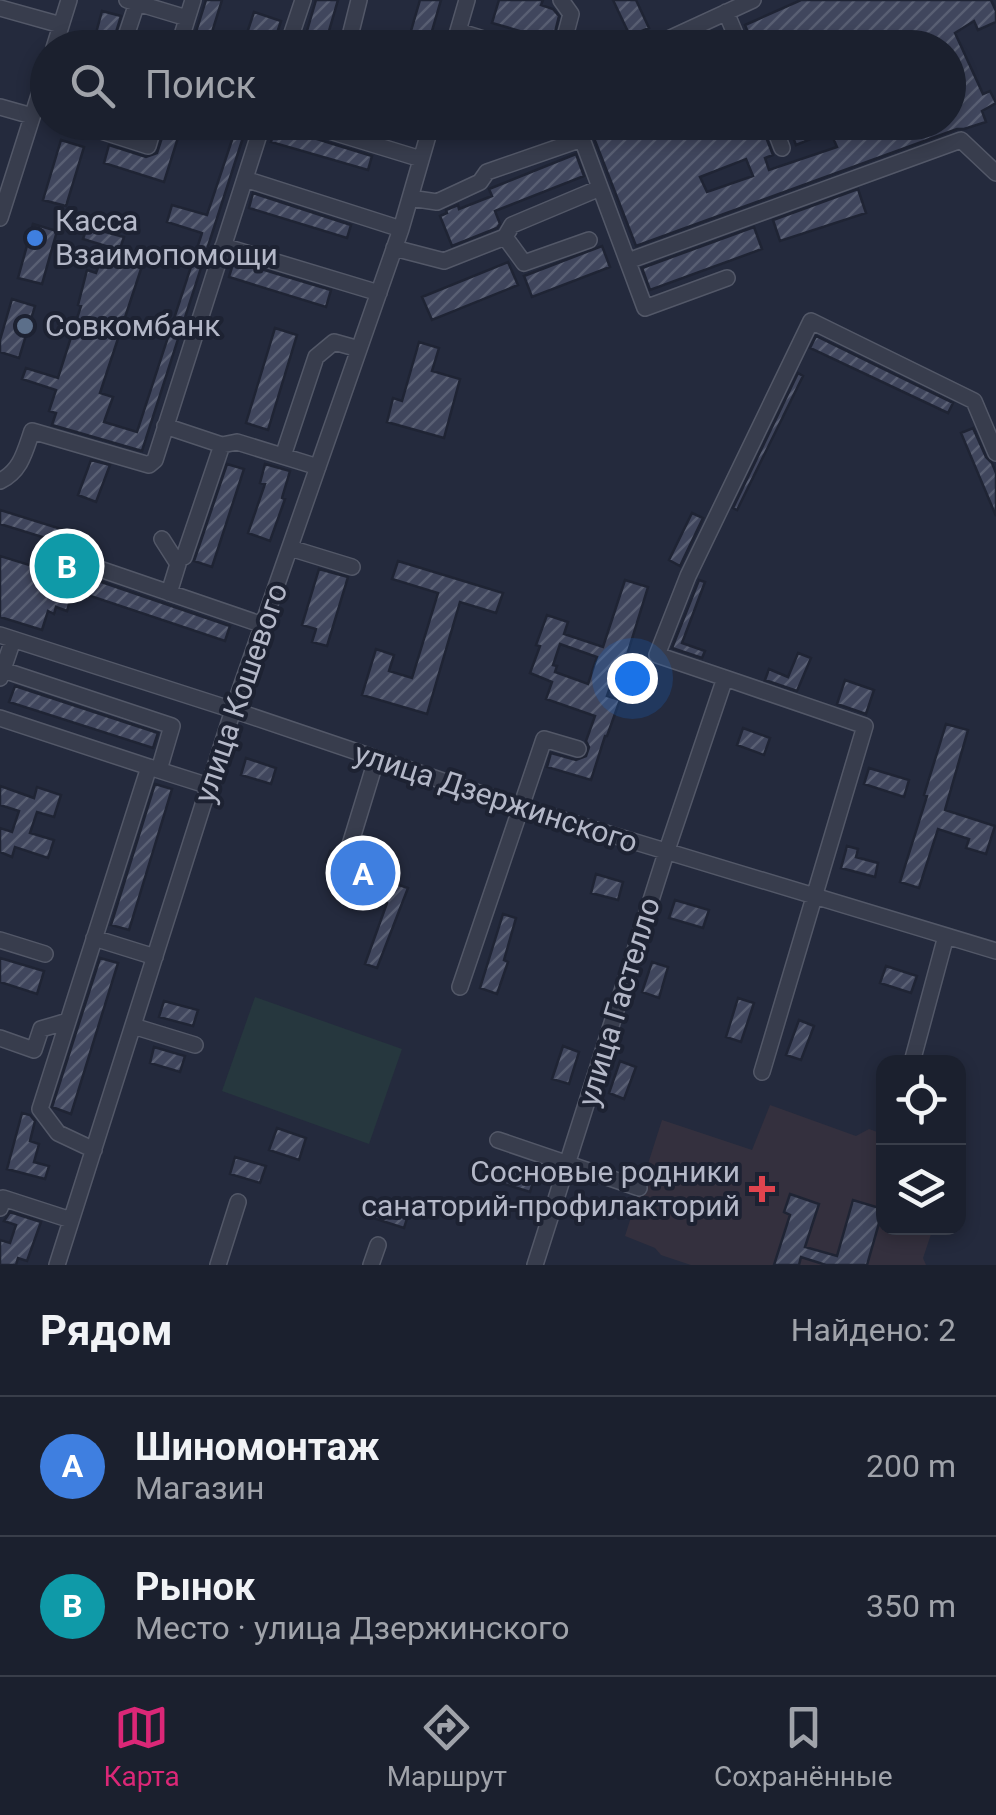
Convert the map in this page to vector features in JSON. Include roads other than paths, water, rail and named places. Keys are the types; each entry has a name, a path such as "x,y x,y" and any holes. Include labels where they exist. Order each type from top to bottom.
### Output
{"street":[{"path":"59,30 69,0"},
{"path":"183,30 193,0"},
{"path":"293,30 302,0"},
{"path":"351,30 359,0"},
{"path":"459,30 467,0"},
{"path":"562,0 571,14 567,30"},
{"path":"688,30 753,0"},
{"path":"127,30 134,1 187,18"},
{"path":"0,8 60,26"},
{"path":"726,12 734,30"},
{"path":"0,107 30,113"},
{"path":"0,218 30,136"},
{"path":"0,481 20,466 32,431 149,465 154,460 257,140"},
{"path":"365,140 421,159"},
{"name":"улица Кошевого","path":"57,1265 209,786 401,229 427,140"},
{"path":"410,198 437,202 480,182 487,172 562,140"},
{"path":"586,140 646,308 727,278"},
{"path":"779,140 782,148"},
{"path":"628,261 961,140 996,173"},
{"path":"245,178 401,229"},
{"path":"394,248 444,261 505,238 512,225 600,188"},
{"path":"505,238 524,264 590,240"},
{"path":"224,246 379,292"},
{"path":"762,1072 865,726 657,654 688,576 810,322 974,401 996,452"},
{"path":"283,456 316,358 334,342 359,350"},
{"path":"166,426 222,446 237,442 318,468"},
{"path":"184,556 222,446"},
{"path":"162,539 178,564 168,593"},
{"path":"290,548 352,567"},
{"path":"91,566 263,625"},
{"path":"7,637 1,674 172,726 94,938 40,1109 58,1133 94,1150"},
{"name":"улица Дзержинского","path":"7,637 520,807 996,951"},
{"name":"улица Гастелло","path":"536,1265 724,678"},
{"path":"0,718 209,786"},
{"path":"460,986 544,739 578,749"},
{"path":"350,845 376,760"},
{"path":"914,1055 946,936"},
{"path":"94,938 155,957"},
{"path":"0,940 46,954"},
{"path":"0,1038 34,1050 41,1029 68,1020"},
{"path":"133,1026 195,1045"},
{"path":"498,1140 639,1188"},
{"path":"1,1201 72,1220"},
{"path":"218,1265 238,1202"},
{"path":"371,1265 378,1244"}],"place":[{"name":"Касса Взаимопомощи","path":"35,238"},
{"name":"Совкомбанк","path":"25,326"},
{"name":"Рынок","path":"67,566"},
{"name":"Шиномонтаж","path":"363,873"},
{"name":"Сосновые родники санаторий-профилакторий","path":"762,1189"}]}
